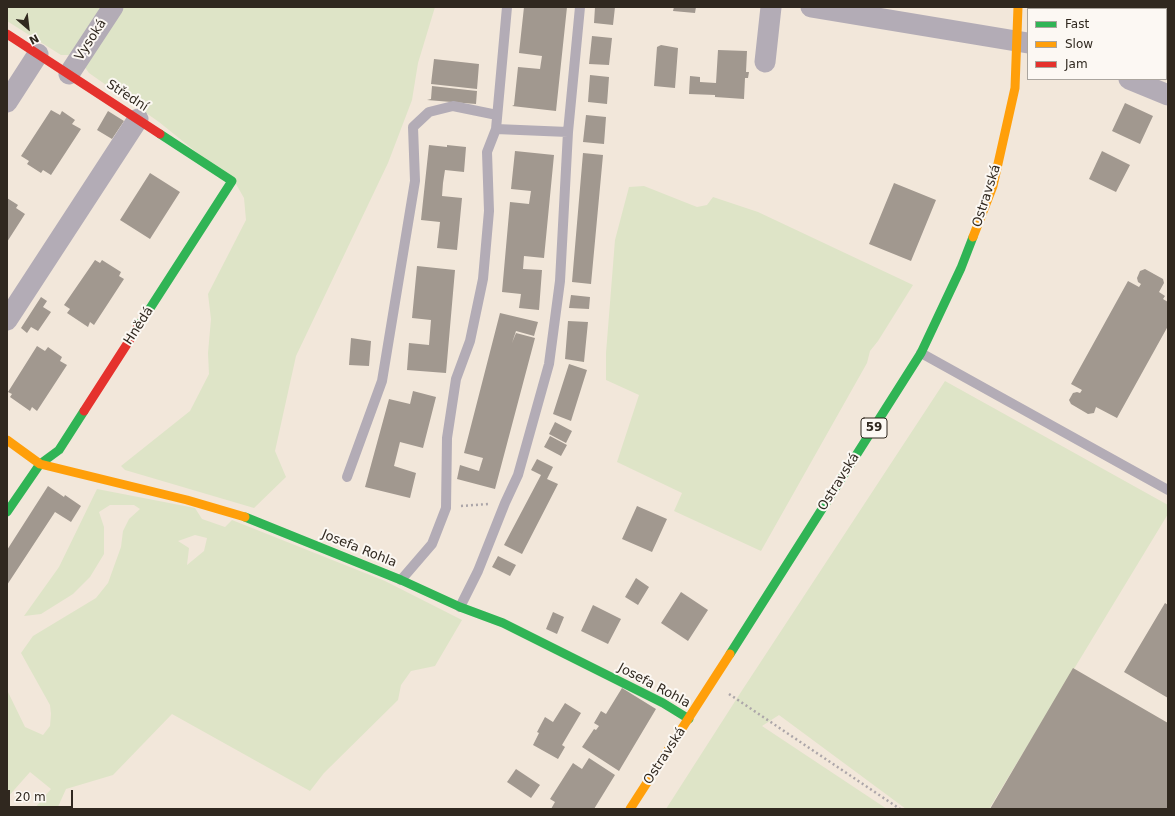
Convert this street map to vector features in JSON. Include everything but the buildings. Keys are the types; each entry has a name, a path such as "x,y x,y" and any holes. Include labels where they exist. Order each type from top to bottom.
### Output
{"street":[{"name":"Vysoká","path":"69,74 113,7"},
{"path":"765,62 771,7"},
{"path":"811,7 1022,41"},
{"name":"Ostravská","path":"630,809 712,683 921,353 961,268 993,186 1015,88 1022,41 1018,7"},
{"name":"Střední","path":"7,34 232,182"},
{"path":"7,102 38,54"},
{"path":"1131,80 1168,95"},
{"path":"7,320 138,119"},
{"name":"Hnědá","path":"7,512 40,464 59,450 232,182"},
{"name":"Josefa Rohla","path":"7,440 40,464 187,500 248,518 402,580 460,607 503,623 663,703 689,719"}],"lane":[{"path":"402,580 432,544 446,508 447,438 456,379 470,341 483,279 488,211 486,152 496,129 507,7"},
{"path":"460,607 478,571 505,503 518,475 549,364 560,281 568,132 580,7"},
{"path":"347,477 382,381 415,181 413,127 429,112 453,106 497,115"},
{"path":"496,129 568,132"},
{"path":"921,353 1168,490"}],"path":[{"path":"446,508 505,503"},
{"path":"712,683 900,809"}],"green space":[{"path":"7,7 103,7 69,55 61,55 7,21"},
{"path":"122,7 435,7 418,63 412,100 388,163 296,356 275,451 286,477 254,508 125,470 121,466 190,411 209,374 208,353 211,319 208,294 246,220 244,198 236,184 159,122 89,73 84,66"},
{"path":"644,186 697,207 707,205 713,197 758,212 913,285 878,341 870,351 867,363 761,551 674,511 682,493 617,462 639,395 606,380 606,353 615,240 629,187"},
{"path":"945,381 1168,505 1168,514 989,809 906,809 779,715 762,726 887,809 666,809 741,692"},
{"path":"97,489 195,508 202,519 225,527 232,520 385,581 462,620 435,666 411,671 401,685 398,700 324,773 310,791 172,714 113,775 66,789 57,809 34,809 51,789 30,772 7,798 7,690 25,727 43,735 50,726 50,705 21,653 33,636 96,598 108,583 121,547 123,531 129,519 140,509 134,505 110,505 99,512 104,527 104,554 90,577 73,594 41,614 24,616 59,567","holes":["195,535 207,538 204,551 187,565 189,548 178,541"]}],"traffic: fast":[{"path":"138,327 232,181 160,134"},
{"path":"730,654 921,353 961,268 973,237"},
{"path":"7,512 40,464 59,450 84,411"},
{"path":"245,517 401,580 460,607 503,623 663,703 689,719"}],"traffic: slow":[{"path":"973,237 993,186 1015,88 1018,7"},
{"path":"7,440 40,464 187,500 245,517"},
{"path":"630,809 730,654"}],"traffic: jam":[{"path":"7,34 160,134"},
{"path":"84,411 138,327"}]}
